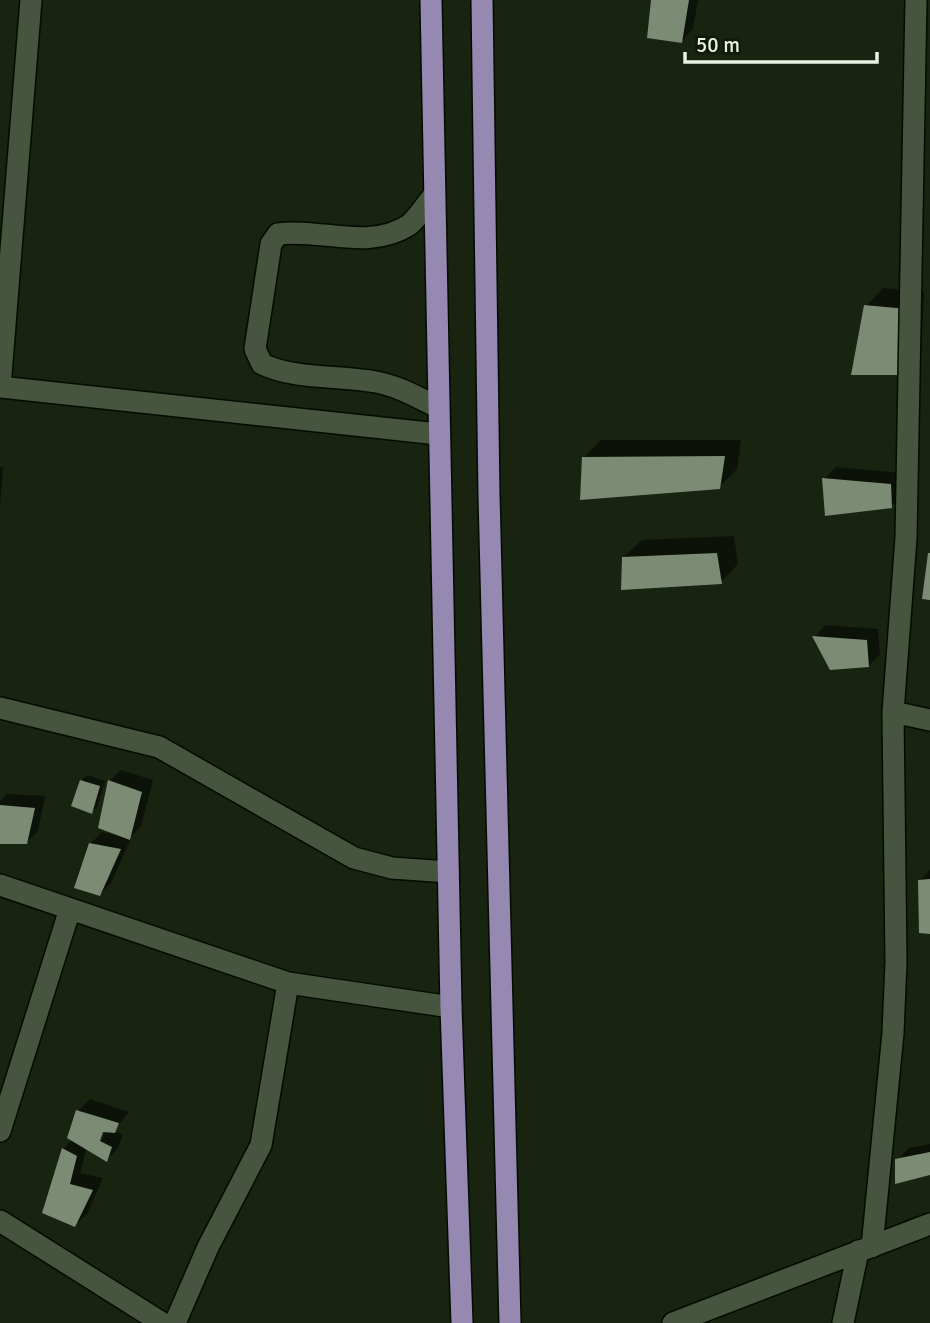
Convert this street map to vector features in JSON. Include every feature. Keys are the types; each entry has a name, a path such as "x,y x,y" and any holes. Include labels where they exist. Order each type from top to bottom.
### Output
{"main road":[{"path":"431,0 437,407 459,1321"},
{"path":"482,0 489,495 510,1323"}],"street":[{"path":"31,0 0,387 438,434"},
{"path":"843,1323 865,1249 892,1033 896,962 893,712 906,538 916,0"},
{"path":"434,195 409,224 378,235 340,238 290,232 278,234 271,244 255,349 262,364 278,372 376,382 401,389 437,407"},
{"path":"0,708 159,747 354,858 392,868 448,872"},
{"path":"893,712 930,720"},
{"path":"0,885 288,984 451,1007"},
{"path":"0,1131 70,909"},
{"path":"175,1323 208,1247 261,1145 288,984"},
{"path":"0,1221 162,1323"},
{"path":"673,1323 930,1224"}],"building":[{"path":"651,0 689,0 682,43 647,38"},
{"path":"864,305 907,309 904,375 851,375"},
{"path":"725,456 720,489 580,500 582,457"},
{"path":"822,478 891,484 892,508 825,516"},
{"path":"717,553 722,584 621,590 622,557"},
{"path":"930,553 930,600 922,599"},
{"path":"812,636 867,640 869,667 830,670"},
{"path":"80,780 100,786 92,814 71,806"},
{"path":"108,780 142,792 130,840 98,828"},
{"path":"0,805 35,808 27,844 0,844"},
{"path":"89,843 121,849 100,896 74,888"},
{"path":"930,879 930,934 919,933 918,880"},
{"path":"76,1110 119,1123 115,1133 103,1132 100,1141 112,1147 107,1162 67,1138"},
{"path":"62,1148 77,1156 70,1184 93,1190 75,1227 42,1213"},
{"path":"930,1152 930,1175 895,1184 895,1159"}]}
